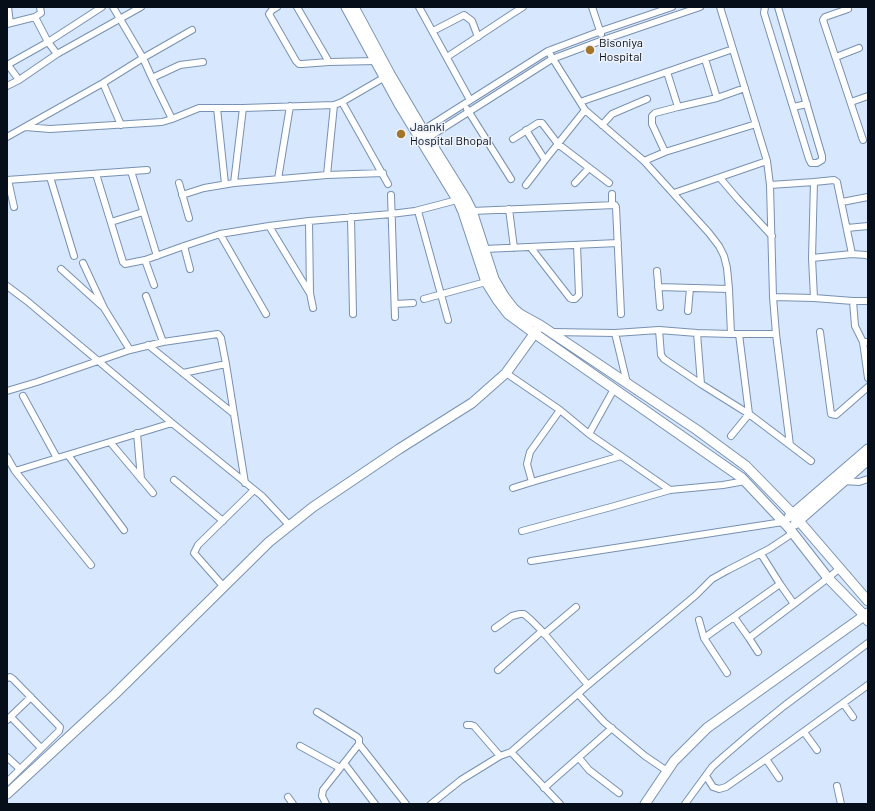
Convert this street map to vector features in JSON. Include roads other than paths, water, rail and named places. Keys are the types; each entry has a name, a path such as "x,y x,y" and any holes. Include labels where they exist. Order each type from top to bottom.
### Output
{"street":[{"path":"8,7 9,24 35,17 41,13 40,7"},
{"path":"19,80 8,65 48,42 102,7"},
{"path":"113,7 143,58 172,119"},
{"path":"7,86 19,80 56,54 141,7"},
{"path":"276,7 269,14 298,64 376,61"},
{"path":"297,7 329,62"},
{"path":"346,7 400,106 423,136 466,199 472,211 494,279 514,309 697,430 746,466 796,517 868,601"},
{"path":"354,7 457,200 463,212 486,282 508,314 745,480 789,528 828,578 867,616 707,728 674,761 645,804"},
{"path":"419,7 470,100"},
{"path":"508,7 512,14"},
{"path":"447,57 524,7"},
{"path":"592,7 603,40"},
{"path":"423,136 464,104 548,51 672,7"},
{"path":"423,136 469,111 552,59 700,7"},
{"path":"720,7 767,161 770,185 773,297 776,334 790,444"},
{"path":"765,7 764,13 809,159 811,163 817,163 822,160 822,156 778,7"},
{"path":"850,8 824,18 863,140"},
{"path":"433,31 464,15 472,21 478,37"},
{"path":"35,17 56,54"},
{"path":"7,137 103,83 192,30"},
{"path":"836,57 859,48"},
{"path":"580,102 734,50"},
{"path":"548,51 585,110 644,161 715,241 722,251 726,264 729,290 731,334"},
{"path":"705,59 717,98"},
{"path":"152,78 180,65 203,62"},
{"path":"667,72 678,107"},
{"path":"25,127 50,129 162,122 199,108 334,105 342,102 385,77"},
{"path":"103,83 120,125"},
{"path":"665,152 652,124 652,116 655,113 717,98 745,88"},
{"path":"851,102 868,96"},
{"path":"602,125 612,114 647,99"},
{"path":"342,102 388,184"},
{"path":"464,104 511,178"},
{"path":"793,107 807,104"},
{"path":"327,175 334,105"},
{"path":"278,179 290,106"},
{"path":"217,108 225,184"},
{"path":"234,183 243,108"},
{"path":"526,185 585,110"},
{"path":"513,139 538,123 542,123 558,144 609,183"},
{"path":"644,161 665,152 756,124"},
{"path":"526,130 545,160"},
{"path":"674,194 767,161"},
{"path":"575,183 589,168"},
{"path":"14,207 8,180 147,170"},
{"path":"131,171 157,256"},
{"path":"182,195 204,188 234,183 327,175 383,173"},
{"path":"96,174 124,264 145,260 220,234 309,221 418,211 457,200"},
{"path":"50,178 74,256"},
{"path":"720,178 772,236"},
{"path":"770,185 836,181 842,202 852,254"},
{"path":"814,182 812,258 814,298"},
{"path":"179,183 189,218"},
{"path":"612,194 612,205"},
{"path":"391,195 395,317"},
{"path":"842,202 868,197"},
{"path":"472,211 615,204 621,314"},
{"path":"509,209 514,248"},
{"path":"418,211 448,320"},
{"path":"111,222 144,212"},
{"path":"351,217 353,314"},
{"path":"309,221 310,293 313,308"},
{"path":"269,226 310,293"},
{"path":"847,228 868,226"},
{"path":"220,234 266,314"},
{"path":"484,249 618,243"},
{"path":"531,248 570,298 575,299 579,295 577,245"},
{"path":"184,246 190,268"},
{"path":"812,258 852,254 868,256"},
{"path":"145,260 154,285"},
{"path":"82,263 104,308 130,350"},
{"path":"62,269 104,308"},
{"path":"657,271 660,307"},
{"path":"424,299 486,282"},
{"path":"7,286 99,360 172,423 262,496 290,526"},
{"path":"658,287 729,290"},
{"path":"688,311 690,288"},
{"path":"146,296 163,342"},
{"path":"773,297 868,301"},
{"path":"853,301 855,326 865,342 868,378"},
{"path":"395,304 413,303"},
{"path":"12,781 114,694 269,542 313,508 392,454 472,403 506,373 540,325"},
{"path":"550,332 615,333 659,330 697,333 776,334"},
{"path":"659,330 661,355 664,359 749,414 811,461"},
{"path":"820,332 832,414 836,415 868,387"},
{"path":"615,333 627,383"},
{"path":"697,333 701,384"},
{"path":"7,391 148,345 218,334 221,338 226,364 245,483"},
{"path":"730,436 749,414 739,334"},
{"path":"148,345 234,414"},
{"path":"183,373 226,364"},
{"path":"506,373 560,410 589,434 670,490"},
{"path":"589,434 614,389"},
{"path":"23,396 57,458"},
{"path":"532,482 527,464 530,452 560,410"},
{"path":"15,471 172,423"},
{"path":"137,433 141,479"},
{"path":"110,442 153,493"},
{"path":"435,803 460,780 500,756 511,752 588,685 696,595 712,579 761,554 789,528 796,517 868,449"},
{"path":"68,454 124,530"},
{"path":"513,488 621,456"},
{"path":"7,457 15,471 91,565"},
{"path":"796,517 844,481 868,460"},
{"path":"844,481 859,482 868,479"},
{"path":"174,480 223,521"},
{"path":"522,531 670,490 723,485 745,480"},
{"path":"223,586 194,553 198,545 254,490"},
{"path":"531,561 789,528"},
{"path":"761,554 794,604"},
{"path":"749,638 840,568"},
{"path":"704,638 780,584"},
{"path":"498,670 543,632 576,607"},
{"path":"495,628 512,616 524,614 543,632 588,685"},
{"path":"734,617 758,652"},
{"path":"699,620 704,638 727,673"},
{"path":"686,804 715,764 803,691 868,643"},
{"path":"7,678 10,677 13,679 60,727 59,731 20,770 12,781 7,794"},
{"path":"706,776 713,787 719,789 722,788 804,732 868,684"},
{"path":"578,694 604,722 644,756 667,771"},
{"path":"32,697 9,719 42,748"},
{"path":"843,703 853,717"},
{"path":"317,712 359,739 359,744 406,804"},
{"path":"467,725 474,726 500,756"},
{"path":"544,788 612,728"},
{"path":"804,732 817,750"},
{"path":"326,804 323,800 323,790 359,744"},
{"path":"300,746 342,766 375,804"},
{"path":"511,752 560,804"},
{"path":"7,757 20,770"},
{"path":"579,758 589,770 619,792"},
{"path":"766,759 779,778"},
{"path":"837,786 841,804"},
{"path":"288,797 294,804"}],"place":[{"name":"Bisoniya Hospital","path":"590,50"},
{"name":"Jaanki Hospital Bhopal","path":"401,134"}]}
